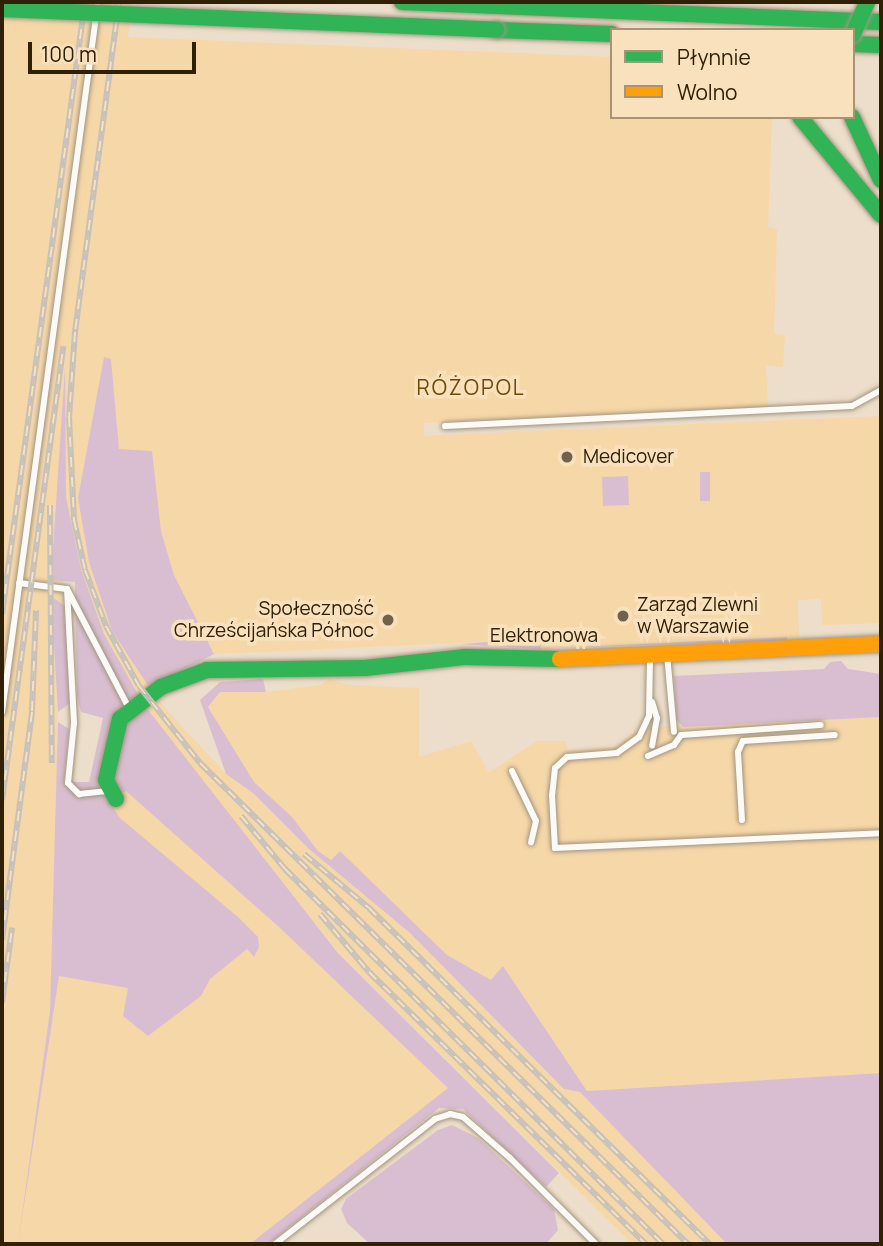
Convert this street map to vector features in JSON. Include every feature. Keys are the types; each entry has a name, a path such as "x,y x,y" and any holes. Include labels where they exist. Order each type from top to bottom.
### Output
{"main road":[{"path":"402,2 881,22"},
{"path":"855,29 867,2"},
{"path":"2,9 608,34"},
{"path":"855,44 881,45"},
{"path":"802,119 881,215"},
{"path":"853,119 881,180"},
{"name":"Elektronowa","path":"129,709 168,684 207,670 365,668 465,657 650,655 881,644"},
{"path":"113,795 111,741 129,709"}],"lane":[{"path":"2,712 98,2"},
{"path":"445,426 852,406 881,390"},
{"path":"19,583 67,589"},
{"path":"67,589 129,709"},
{"path":"67,589 74,723 68,783 79,794 113,795"},
{"path":"667,654 669,707 674,732"},
{"path":"646,726 650,697 650,655"},
{"path":"650,697 657,718 653,746"},
{"path":"669,707 646,726 634,743 617,753 567,757 555,768 552,780 555,848 881,832"},
{"path":"648,756 674,745 681,735 821,725"},
{"path":"742,820 738,752 743,741 755,737 835,735"},
{"path":"512,771 536,821 531,842"},
{"path":"275,1244 435,1119 450,1114 463,1117 510,1158 596,1244"}],"shaded area":[{"path":"2,2 132,2 128,37 610,57 610,119 772,119 768,227 777,229 774,334 785,335 783,367 766,366 768,407 424,423 424,436 881,416 881,623 822,625 821,599 798,600 799,637 541,649 540,639 214,654 174,575 161,531 152,452 119,450 111,360 105,358 78,498 112,631 162,705 226,774 253,793 309,849 410,933 564,1089 580,1092 727,1244 632,1244 339,953 146,710 100,635 77,569 63,581 57,639 58,803 109,806 126,790 280,928 448,1088 250,1244 2,1244"},
{"path":"104,357 111,359 119,449 152,451 161,531 174,575 214,654 149,687 112,631 89,562 78,498"},
{"path":"65,367 66,497 81,569 104,634 139,696 132,701 101,789 120,818 238,917 258,937 259,947 254,957 247,949 210,979 201,996 148,1036 123,1016 128,988 59,976 18,1244 50,1011 58,722 69,729 64,782 89,782 103,718 81,712 77,696 75,582 51,580"},
{"path":"700,472 710,472 710,501 700,501"},
{"path":"628,476 629,505 603,506 602,477"},
{"path":"51,596 66,607 70,703 58,712"},
{"path":"510,635 540,639 541,649 461,644 500,641 500,637"},
{"path":"787,637 787,640 561,648"},
{"path":"841,661 848,669 881,674 881,717 683,727 676,719 674,676 824,669 830,662"},
{"path":"263,679 266,692 220,692 208,707 254,782 292,817 318,851 331,860 340,851 447,955 491,980 503,966 587,1091 881,1073 881,1244 727,1244 580,1092 564,1089 410,933 309,849 253,793 226,774 200,700 220,682"},
{"path":"329,679 347,685 419,688 419,757 471,741 489,773 537,741 566,741 567,750 615,747 639,728 881,717 881,1073 587,1091 503,966 491,980 447,955 340,851 331,860 318,851 292,817 254,782 208,707 220,692 266,692 320,685"},
{"path":"145,706 338,953 559,1173 546,1187 463,1109 439,1108 268,1244 250,1244 448,1088 280,928 126,791 119,796 111,784 120,732"},
{"path":"452,1125 478,1138 554,1209 558,1230 546,1244 370,1244 347,1223 341,1209 346,1199 438,1130"}],"railway":[{"path":"2,614 85,2"},
{"path":"119,2 75,332 69,417 74,520 85,570 106,626 139,686 200,763 688,1244"},
{"path":"2,800 63,346"},
{"path":"50,505 52,763"},
{"path":"2,940 32,711 36,610"},
{"path":"241,816 285,869 663,1244"},
{"path":"304,854 369,908 710,1244"},
{"path":"320,914 369,972 646,1244"},
{"path":"2,1002 12,928"}],"traffic: fast":[{"path":"402,2 881,22"},
{"path":"855,29 867,2"},
{"path":"2,9 497,30"},
{"path":"497,30 610,34"},
{"path":"855,44 881,45"},
{"path":"802,119 881,215"},
{"path":"853,119 881,180"},
{"path":"116,799 106,780 120,719 161,687 207,670 365,668 465,657 560,659"}],"traffic: slow":[{"path":"560,659 881,644"}],"place":[{"name":"Medicover","path":"567,457"},
{"name":"Zarząd Zlewni w Warszawie","path":"623,616"},
{"name":"Społeczność Chrześcijańska Północ","path":"388,620"}],"district":[{"name":"RÓŻOPOL","path":"471,387"}]}
